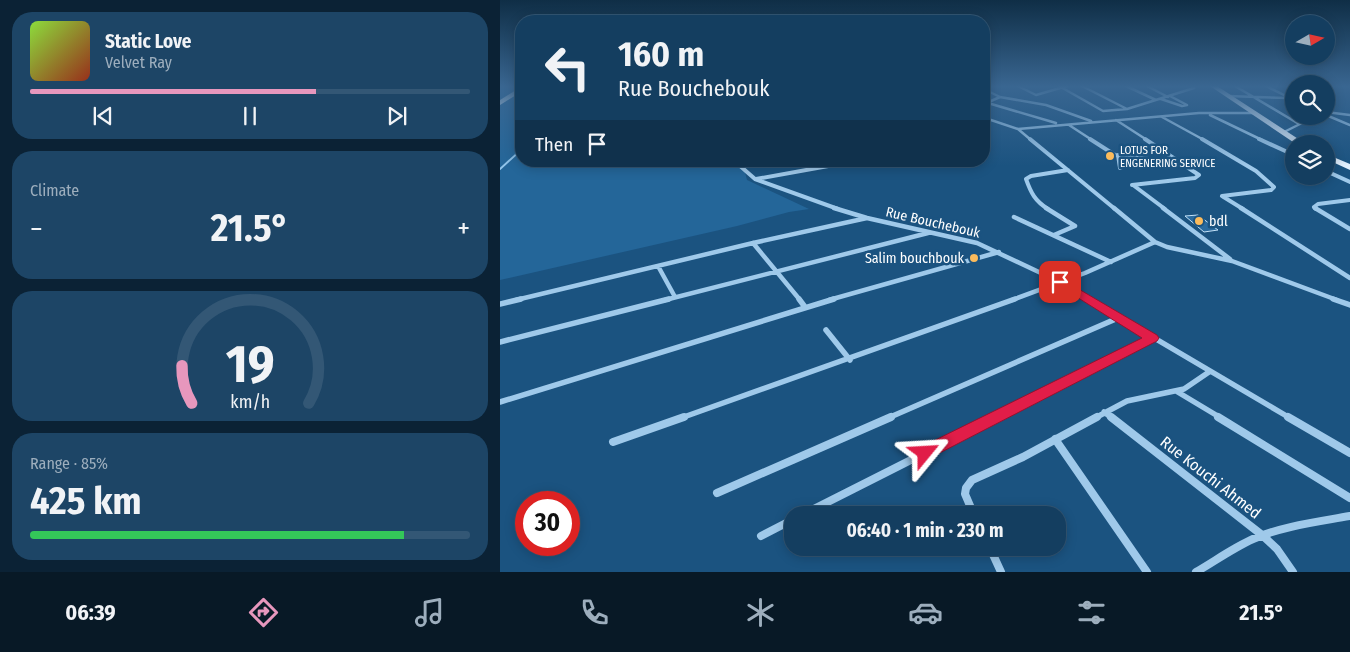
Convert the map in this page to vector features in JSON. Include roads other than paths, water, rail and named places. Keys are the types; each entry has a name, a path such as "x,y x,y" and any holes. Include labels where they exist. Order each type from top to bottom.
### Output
{"main road":[{"path":"1256,113 1288,135"},
{"path":"1335,160 1350,167"}],"street":[{"path":"1019,113 1061,125"},
{"path":"1071,113 1092,122"},
{"path":"1018,129 1161,116 1256,113"},
{"path":"1207,114 1285,151"},
{"path":"1335,114 1350,115"},
{"path":"1161,116 1271,181 1274,187 1271,190 1222,196 1350,278"},
{"path":"1335,118 1350,125"},
{"path":"990,120 1018,129 1155,242 1167,247 1232,260 1350,306"},
{"path":"1116,120 1184,163 1199,175 1195,178 1132,185 1232,260"},
{"path":"1068,124 1118,155 1184,163"},
{"path":"1284,132 1297,125"},
{"path":"1118,155 1120,168"},
{"name":"Rue Bouchebouk","path":"741,167 756,179 817,203 867,218 977,243 999,252 1060,282 1209,372 1350,453"},
{"path":"756,179 823,167"},
{"path":"1054,235 1075,226 1039,204 1032,196 1026,179 1030,176 1068,170"},
{"path":"1335,175 1350,182"},
{"path":"1350,200 1318,204 1314,207 1319,212 1350,229"},
{"path":"1014,217 1111,262"},
{"path":"500,304 753,243 867,218"},
{"path":"500,342 930,233"},
{"path":"613,442 850,360 1060,282 1155,242"},
{"path":"753,243 775,271 791,286 805,307"},
{"path":"500,402 805,307 999,252"},
{"path":"658,266 675,297"},
{"path":"717,493 1118,318"},
{"path":"826,330 850,360"},
{"path":"820,506 1153,338"},
{"path":"971,506 966,488 972,480 1002,468 1104,412 1138,397 1189,387 1209,372"},
{"path":"1176,391 1350,498"},
{"name":"Rue Kouchi Ahmed","path":"1104,412 1262,535 1277,549 1293,572"},
{"path":"1055,440 1147,572"},
{"path":"1196,572 1245,542 1262,535 1283,528 1350,516"},
{"path":"761,536 784,524"},
{"path":"994,556 1001,572"}],"waterway":[{"path":"500,169 515,155"}],"place":[{"name":"LOTUS FOR ENGENERING SERVICE","path":"1110,156"},
{"name":"bdl","path":"1199,221"},
{"name":"Salim bouchbouk","path":"974,258"}]}
